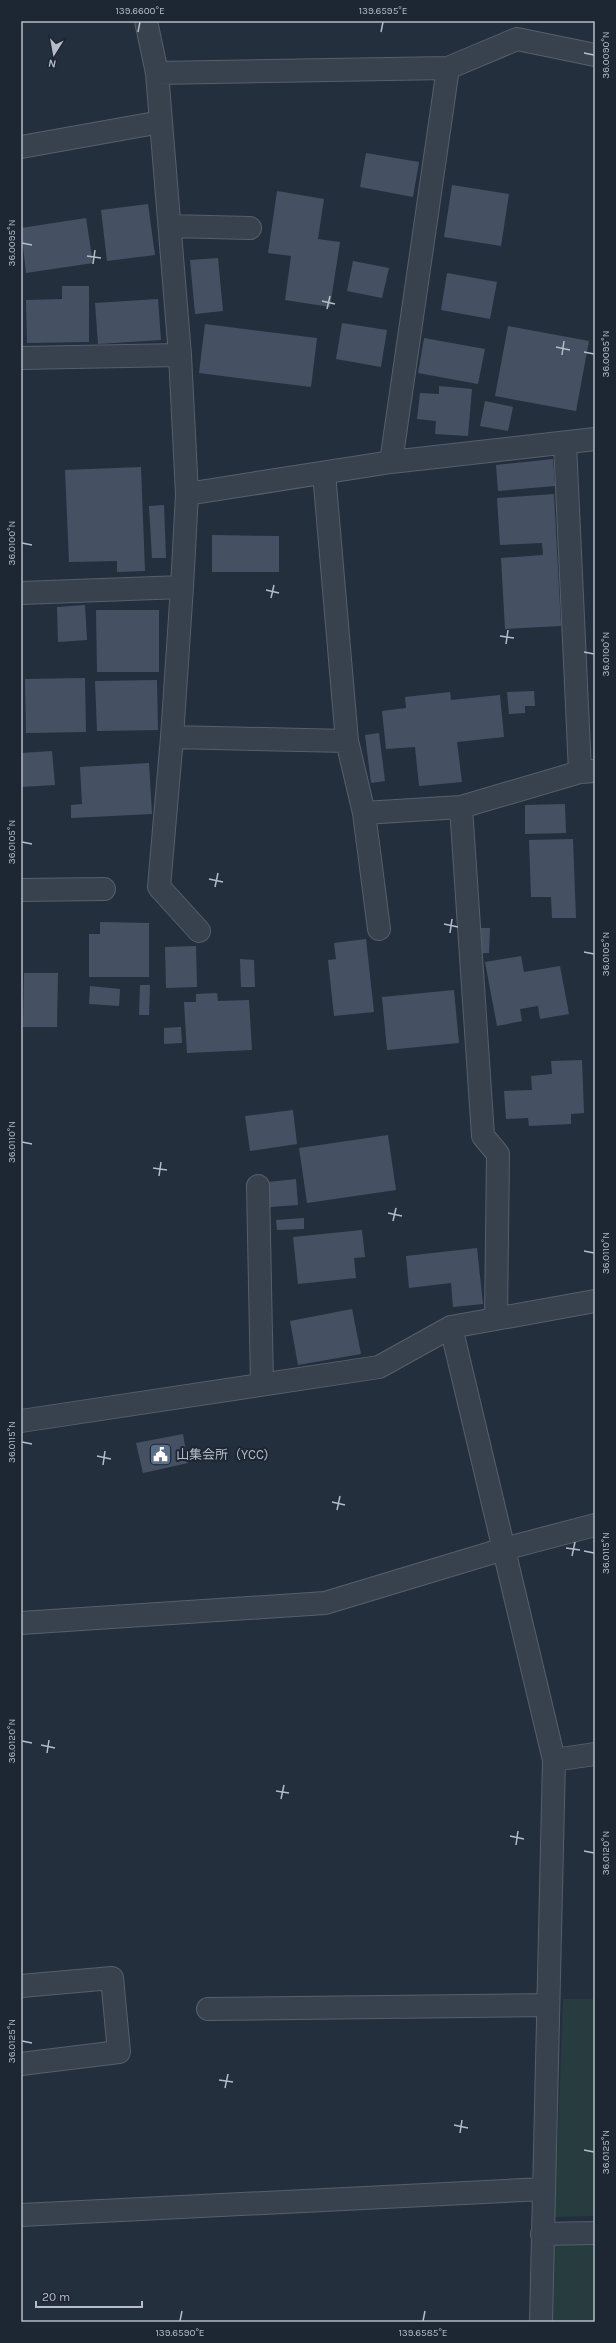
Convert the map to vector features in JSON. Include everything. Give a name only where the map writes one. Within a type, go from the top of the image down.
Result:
[{"type":"street","points":[[146,21],[157,73],[180,355],[187,494],[172,737],[159,887],[199,931]]},
{"type":"street","points":[[157,73],[448,68],[517,39],[595,55]]},
{"type":"street","points":[[390,462],[448,68]]},
{"type":"street","points":[[21,147],[161,122]]},
{"type":"street","points":[[170,226],[250,228]]},
{"type":"street","points":[[21,358],[180,355]]},
{"type":"street","points":[[187,494],[390,462],[595,439]]},
{"type":"street","points":[[364,813],[461,807],[587,771],[565,443]]},
{"type":"street","points":[[324,473],[347,741],[364,813],[379,928]]},
{"type":"street","points":[[21,593],[182,587]]},
{"type":"street","points":[[172,737],[347,741]]},
{"type":"street","points":[[461,807],[483,1136],[498,1154],[496,1319]]},
{"type":"street","points":[[21,890],[104,890]]},
{"type":"street","points":[[258,1186],[262,1384]]},
{"type":"street","points":[[21,1421],[379,1367],[451,1327],[595,1301]]},
{"type":"street","points":[[451,1327],[554,1760],[547,2005],[541,2322]]},
{"type":"street","points":[[21,1623],[325,1603],[504,1549],[595,1525]]},
{"type":"street","points":[[554,1760],[595,1754]]},
{"type":"street","points":[[21,1986],[112,1978],[119,2052],[21,2064]]},
{"type":"street","points":[[208,2009],[547,2005]]},
{"type":"street","points":[[21,2215],[543,2189]]},
{"type":"street","points":[[542,2234],[595,2233]]},
{"type":"green space","points":[[563,1999],[595,1999],[595,2216],[555,2217]]},
{"type":"green space","points":[[554,2242],[595,2243],[595,2322],[552,2322]]},
{"type":"building","points":[[366,153],[419,162],[413,197],[360,187]]},
{"type":"building","points":[[452,185],[509,194],[501,246],[444,237]]},
{"type":"building","points":[[277,191],[324,199],[318,239],[340,242],[330,307],[285,300],[291,256],[268,253]]},
{"type":"building","points":[[148,204],[155,255],[107,261],[101,210]]},
{"type":"building","points":[[86,218],[93,263],[26,273],[21,228]]},
{"type":"building","points":[[218,258],[223,311],[195,314],[190,260]]},
{"type":"building","points":[[353,261],[389,268],[382,298],[347,291]]},
{"type":"building","points":[[447,273],[497,282],[490,319],[441,310]]},
{"type":"building","points":[[62,286],[89,286],[89,342],[27,343],[26,300],[62,299]]},
{"type":"building","points":[[158,299],[161,340],[98,344],[95,303]]},
{"type":"building","points":[[342,323],[387,330],[381,367],[336,359]]},
{"type":"building","points":[[205,324],[317,338],[311,387],[199,373]]},
{"type":"building","points":[[508,326],[589,341],[576,411],[495,396]]},
{"type":"building","points":[[424,338],[485,349],[478,384],[418,373]]},
{"type":"building","points":[[439,386],[472,389],[468,436],[435,434],[436,421],[417,419],[420,393],[439,394]]},
{"type":"building","points":[[485,401],[513,407],[508,431],[480,426]]},
{"type":"building","points":[[553,459],[555,486],[498,491],[496,465]]},
{"type":"building","points":[[141,467],[145,571],[117,572],[117,561],[69,562],[65,470]]},
{"type":"building","points":[[554,494],[561,626],[505,629],[501,558],[543,555],[542,543],[500,545],[497,498]]},
{"type":"building","points":[[164,505],[166,558],[152,558],[149,506]]},
{"type":"building","points":[[212,535],[279,536],[279,572],[212,572]]},
{"type":"building","points":[[85,605],[87,640],[58,642],[57,607]]},
{"type":"building","points":[[96,610],[159,610],[159,672],[97,672]]},
{"type":"building","points":[[85,678],[86,732],[26,733],[25,679]]},
{"type":"building","points":[[157,680],[158,730],[97,731],[95,681]]},
{"type":"building","points":[[534,691],[535,706],[525,706],[525,713],[509,714],[507,692]]},
{"type":"building","points":[[450,692],[451,700],[500,695],[504,737],[457,742],[462,782],[419,786],[415,747],[386,749],[382,711],[406,708],[405,697]]},
{"type":"building","points":[[379,733],[385,781],[371,783],[365,735]]},
{"type":"building","points":[[52,751],[55,785],[21,787],[21,753]]},
{"type":"building","points":[[149,763],[152,814],[71,818],[71,805],[82,804],[80,767]]},
{"type":"building","points":[[565,804],[566,833],[525,834],[525,805]]},
{"type":"building","points":[[573,839],[576,918],[552,918],[551,897],[531,897],[529,840]]},
{"type":"building","points":[[100,922],[149,923],[149,977],[89,977],[89,934],[100,934]]},
{"type":"building","points":[[480,928],[490,928],[489,953],[479,953]]},
{"type":"building","points":[[366,939],[374,1012],[334,1016],[328,960],[336,959],[334,943]]},
{"type":"building","points":[[196,946],[197,987],[166,988],[165,947]]},
{"type":"building","points":[[521,956],[524,972],[560,966],[569,1014],[540,1019],[538,1006],[520,1009],[522,1021],[497,1026],[485,962]]},
{"type":"building","points":[[240,959],[254,960],[255,987],[241,987]]},
{"type":"building","points":[[24,973],[58,973],[57,1027],[23,1027]]},
{"type":"building","points":[[140,985],[150,985],[149,1015],[139,1015]]},
{"type":"building","points":[[90,986],[120,989],[119,1006],[89,1004]]},
{"type":"building","points":[[454,990],[459,1043],[387,1050],[382,997]]},
{"type":"building","points":[[217,993],[218,1001],[249,1000],[252,1050],[187,1053],[184,1002],[196,1002],[196,994]]},
{"type":"building","points":[[181,1027],[182,1043],[164,1044],[164,1028]]},
{"type":"building","points":[[582,1060],[584,1113],[571,1114],[571,1124],[529,1126],[528,1118],[506,1119],[504,1091],[532,1090],[531,1076],[552,1074],[551,1061]]},
{"type":"building","points":[[293,1110],[297,1144],[250,1151],[245,1116]]},
{"type":"building","points":[[388,1135],[396,1190],[307,1203],[299,1148]]},
{"type":"building","points":[[296,1179],[298,1205],[270,1207],[268,1182]]},
{"type":"building","points":[[304,1218],[304,1229],[277,1230],[276,1220]]},
{"type":"building","points":[[362,1230],[365,1257],[354,1258],[356,1278],[298,1284],[293,1237]]},
{"type":"building","points":[[477,1248],[483,1304],[453,1307],[451,1283],[409,1288],[406,1256]]},
{"type":"building","points":[[352,1309],[361,1354],[298,1365],[290,1321]]},
{"type":"building","points":[[183,1434],[188,1463],[143,1473],[136,1443]]},
{"type":"place","name":"山集会所（YCC)","points":[[160,1454]]}]
